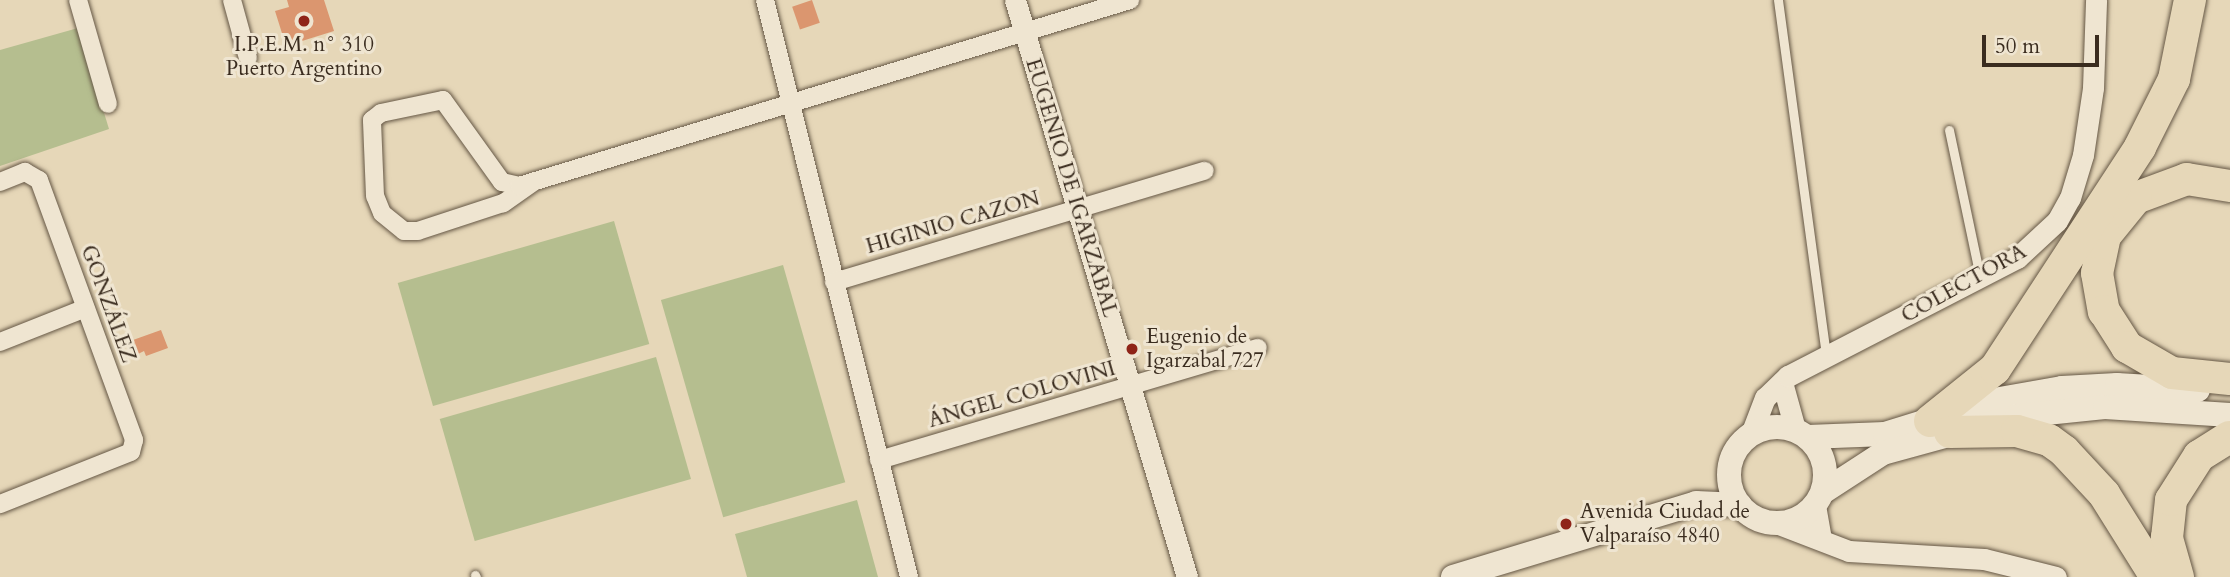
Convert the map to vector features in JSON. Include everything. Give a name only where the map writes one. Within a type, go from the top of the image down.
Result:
[{"type":"highway","points":[[1940,426],[2002,361],[2140,147],[2174,79],[2190,0]]},
{"type":"highway","points":[[2230,186],[2187,179],[2136,198],[2105,236],[2097,273],[2104,311],[2135,353],[2172,373],[2230,379]]},
{"type":"highway","points":[[1940,426],[2017,431],[2049,440],[2064,451],[2098,486],[2156,577]]},
{"type":"highway","points":[[2178,577],[2168,538],[2171,500],[2199,456],[2230,437]]},
{"type":"main road","points":[[2230,392],[2117,385],[2062,388],[1994,401],[1940,426],[1883,453],[1819,499],[1797,519],[1776,523],[1761,521],[1740,505],[1729,473],[1732,458],[1751,434],[1772,427],[1801,433],[1870,436],[1940,426],[2017,415],[2078,408],[2230,415]]},
{"type":"main road","points":[[1801,433],[1824,463],[1819,499]]},
{"type":"main road","points":[[1696,503],[1729,473]]},
{"type":"main road","points":[[1453,577],[1696,503],[1740,505]]},
{"type":"street","points":[[78,0],[108,104]]},
{"type":"street","points":[[232,0],[248,58]]},
{"type":"street","points":[[765,0],[909,577]]},
{"type":"street","name":"EUGENIO DE IGARZABAL","points":[[1015,0],[1187,577]]},
{"type":"street","points":[[535,181],[503,203],[418,231],[404,231],[382,213],[375,196],[372,120],[382,113],[443,100],[502,182],[509,187],[1130,0]]},
{"type":"street","name":"COLECTORA","points":[[1782,382],[1826,356],[1981,279],[2037,242],[2070,198],[2083,155],[2093,88],[2096,0]]},
{"type":"street","name":"HIGINIO CAZON","points":[[834,282],[1205,171]]},
{"type":"street","name":"GONZÁLEZ","points":[[0,182],[32,173],[39,180],[134,440],[131,452],[0,504]]},
{"type":"street","points":[[0,342],[86,308]]},
{"type":"street","name":"ÁNGEL COLOVINI","points":[[879,460],[1258,348]]},
{"type":"street","points":[[1751,434],[1765,398],[1782,382],[1801,433]]},
{"type":"street","points":[[1819,499],[1821,539]]},
{"type":"street","points":[[1776,523],[1849,551],[1984,559],[2056,577]]},
{"type":"lane","points":[[1778,0],[1826,356]]},
{"type":"lane","points":[[1949,130],[1973,258],[1981,279]]},
{"type":"green space","points":[[78,28],[109,129],[0,166],[0,50]]},
{"type":"green space","points":[[614,221],[649,344],[433,406],[398,283]]},
{"type":"green space","points":[[783,265],[845,482],[723,517],[661,300]]},
{"type":"green space","points":[[656,357],[691,479],[475,541],[440,419]]},
{"type":"green space","points":[[857,500],[878,577],[747,577],[735,534]]},
{"type":"building","name":"I.P.E.M. n° 310 Puerto Argentino","points":[[287,0],[324,0],[334,31],[286,46],[275,11],[289,7]]},
{"type":"building","points":[[812,0],[820,23],[800,30],[792,7]]},
{"type":"building","points":[[161,330],[168,348],[146,356],[144,351],[138,354],[133,340]]},
{"type":"place","name":"I.P.E.M. n° 310 Puerto Argentino","points":[[304,21]]},
{"type":"place","name":"Eugenio de Igarzabal 727","points":[[1132,349]]},
{"type":"place","name":"Avenida Ciudad de Valparaíso 4840","points":[[1566,524]]}]
